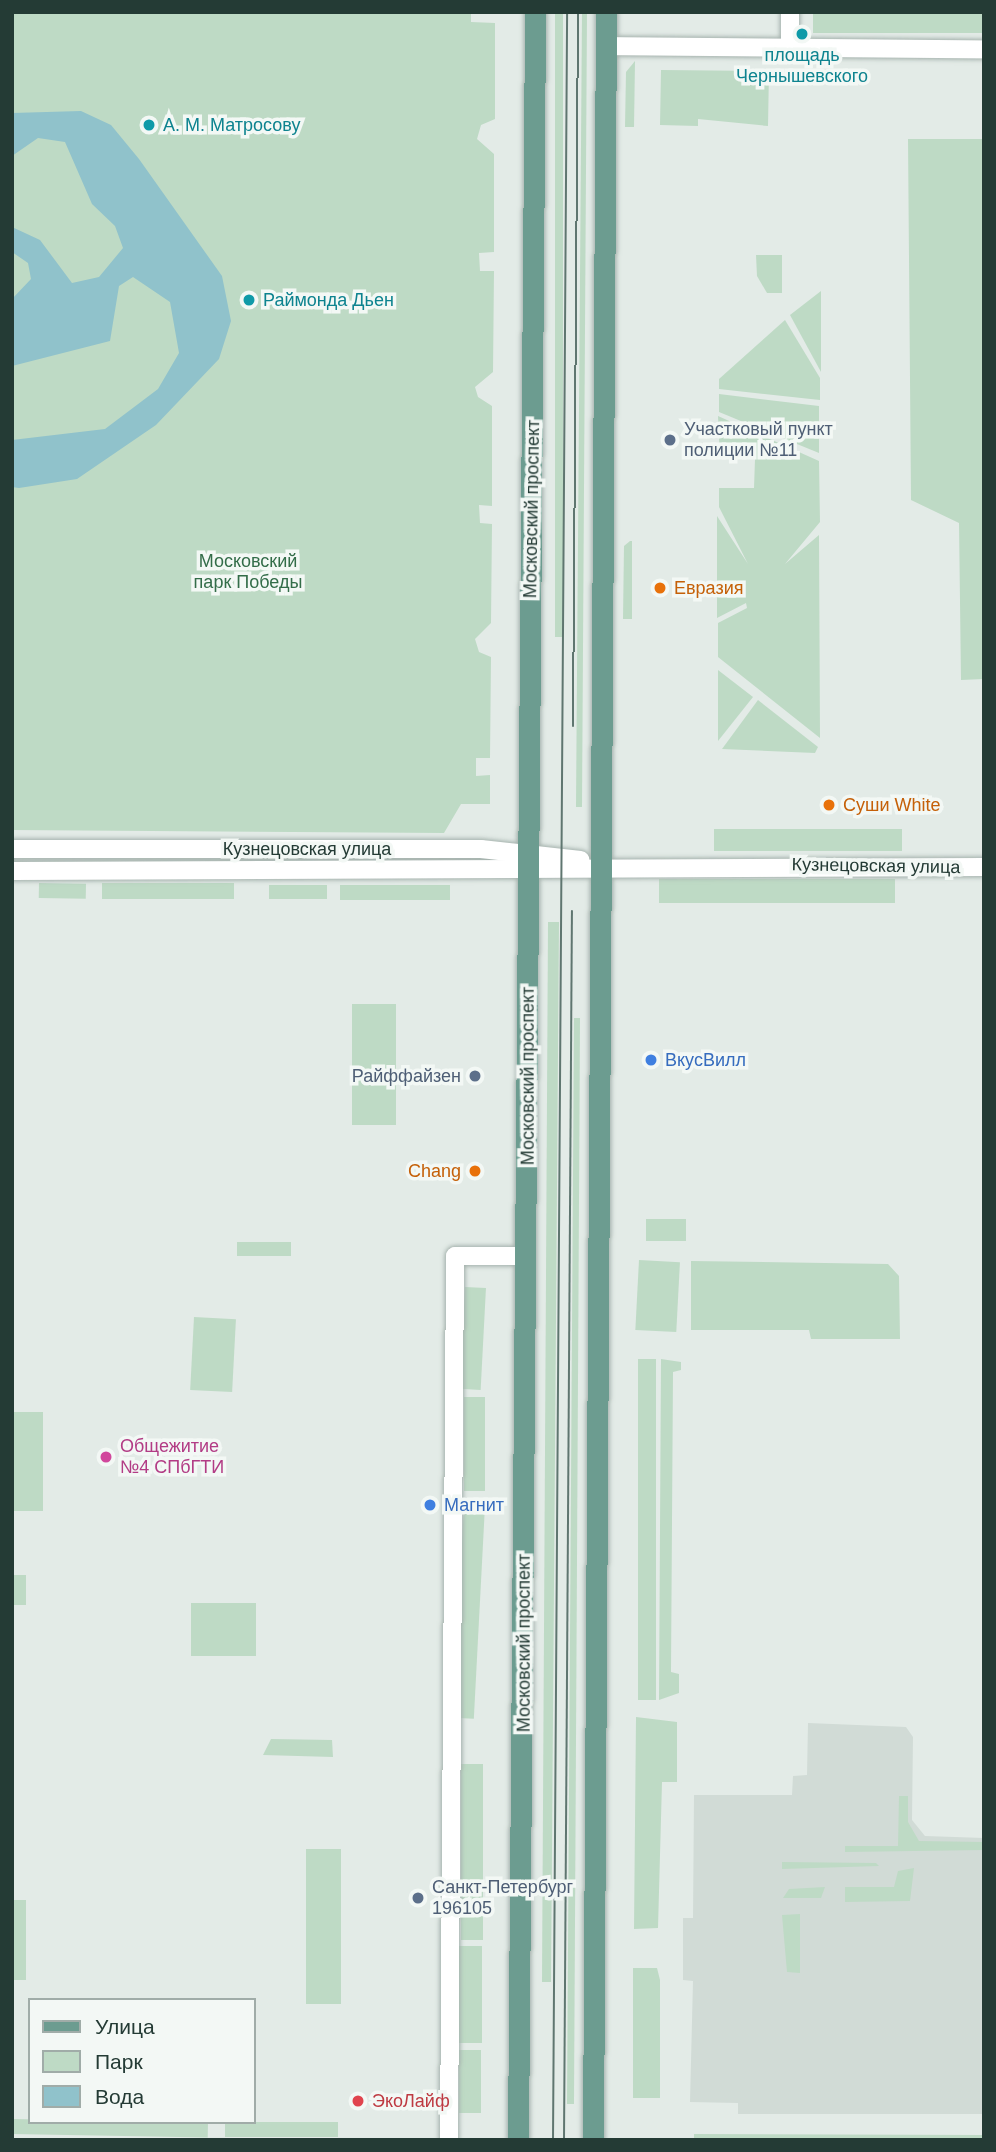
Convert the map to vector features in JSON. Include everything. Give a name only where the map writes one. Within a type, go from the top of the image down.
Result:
[{"type":"main road","name":"Московский проспект","points":[[518,2140],[535,12]]},
{"type":"main road","points":[[593,2140],[606,12]]},
{"type":"street","points":[[790,12],[790,48]]},
{"type":"street","points":[[605,46],[984,49]]},
{"type":"street","name":"Кузнецовская улица","points":[[12,849],[601,863],[984,867]]},
{"type":"street","name":"Кузнецовская улица","points":[[12,871],[528,861]]},
{"type":"street","points":[[449,2140],[456,1256],[527,1256]]},
{"type":"shaded area","points":[[808,1723],[906,1727],[913,1737],[912,1820],[925,1836],[984,1838],[984,2114],[738,2114],[738,2103],[690,2102],[693,1981],[683,1980],[683,1918],[693,1918],[694,1795],[792,1795],[793,1776],[807,1775]]},
{"type":"green space","name":"Московский парк Победы","points":[[12,12],[471,12],[471,22],[495,23],[495,119],[481,125],[477,139],[494,154],[494,252],[479,253],[480,271],[494,271],[493,372],[475,387],[478,397],[492,406],[492,506],[479,505],[480,523],[492,524],[491,623],[475,639],[479,652],[491,657],[490,758],[476,758],[476,776],[490,775],[490,804],[461,804],[444,833],[12,830]]},
{"type":"green space","points":[[555,12],[563,12],[563,637],[555,637]]},
{"type":"green space","points":[[582,12],[587,12],[582,807],[576,807]]},
{"type":"green space","points":[[813,12],[984,12],[984,33],[813,33]]},
{"type":"green space","points":[[635,61],[634,127],[625,127],[626,72]]},
{"type":"green space","points":[[661,70],[769,71],[768,126],[698,119],[698,126],[660,125]]},
{"type":"green space","points":[[908,139],[984,139],[984,679],[961,680],[959,523],[911,500]]},
{"type":"green space","points":[[756,255],[782,255],[782,293],[767,293],[757,276]]},
{"type":"green space","points":[[821,291],[821,372],[790,315]]},
{"type":"green space","points":[[785,320],[820,378],[820,400],[719,389],[719,379]]},
{"type":"green space","points":[[719,394],[819,406],[819,453],[719,412]]},
{"type":"green space","points":[[718,416],[819,461],[820,522],[785,564],[819,535],[820,738],[718,657],[718,623],[747,608],[746,603],[717,618],[717,516],[748,564],[719,507],[719,488],[754,488],[755,459],[720,459]]},
{"type":"green space","points":[[630,541],[632,619],[623,619],[624,546]]},
{"type":"green space","points":[[718,670],[753,697],[718,741]]},
{"type":"green space","points":[[758,700],[818,747],[815,753],[722,749]]},
{"type":"green space","points":[[714,829],[902,829],[902,851],[714,851]]},
{"type":"green space","points":[[659,879],[895,879],[895,903],[659,903]]},
{"type":"green space","points":[[39,883],[86,884],[86,899],[39,898]]},
{"type":"green space","points":[[102,883],[234,883],[234,899],[102,899]]},
{"type":"green space","points":[[269,885],[327,885],[327,899],[269,899]]},
{"type":"green space","points":[[340,885],[450,885],[450,900],[340,900]]},
{"type":"green space","points":[[548,922],[559,922],[551,1982],[542,1982]]},
{"type":"green space","points":[[352,1004],[396,1004],[396,1125],[352,1125]]},
{"type":"green space","points":[[574,1018],[580,1018],[574,2104],[567,2104]]},
{"type":"green space","points":[[646,1219],[686,1219],[686,1241],[646,1241]]},
{"type":"green space","points":[[237,1242],[291,1242],[291,1256],[237,1256]]},
{"type":"green space","points":[[639,1260],[680,1262],[676,1332],[635,1330]]},
{"type":"green space","points":[[691,1261],[888,1264],[899,1276],[900,1339],[811,1339],[809,1330],[691,1330]]},
{"type":"green space","points":[[465,1287],[486,1288],[481,1390],[460,1389]]},
{"type":"green space","points":[[194,1317],[236,1319],[232,1392],[190,1390]]},
{"type":"green space","points":[[638,1359],[656,1359],[656,1700],[638,1700]]},
{"type":"green space","points":[[661,1359],[681,1362],[681,1370],[673,1372],[671,1672],[679,1674],[679,1693],[659,1700]]},
{"type":"green space","points":[[464,1397],[485,1397],[485,1491],[464,1491]]},
{"type":"green space","points":[[12,1412],[43,1412],[43,1511],[12,1511]]},
{"type":"green space","points":[[464,1505],[485,1506],[474,1719],[453,1718]]},
{"type":"green space","points":[[12,1575],[26,1575],[26,1605],[12,1605]]},
{"type":"green space","points":[[191,1603],[256,1603],[256,1656],[191,1656]]},
{"type":"green space","points":[[636,1717],[677,1722],[677,1782],[662,1782],[658,1928],[634,1929]]},
{"type":"green space","points":[[271,1739],[332,1740],[333,1757],[263,1755]]},
{"type":"green space","points":[[461,1764],[483,1764],[483,1940],[461,1940]]},
{"type":"green space","points":[[899,1796],[908,1796],[908,1822],[919,1841],[984,1842],[984,1850],[845,1852],[845,1846],[898,1846]]},
{"type":"green space","points":[[306,1849],[341,1849],[341,2004],[306,2004]]},
{"type":"green space","points":[[782,1862],[876,1863],[879,1866],[782,1869]]},
{"type":"green space","points":[[914,1868],[910,1901],[845,1902],[845,1887],[894,1887],[898,1871]]},
{"type":"green space","points":[[825,1887],[821,1898],[783,1898],[789,1889]]},
{"type":"green space","points":[[12,1900],[26,1900],[26,1980],[12,1980]]},
{"type":"green space","points":[[800,1914],[800,1973],[787,1972],[782,1915]]},
{"type":"green space","points":[[459,1946],[482,1946],[482,2043],[459,2043]]},
{"type":"green space","points":[[633,1968],[657,1968],[660,1980],[660,2098],[633,2098]]},
{"type":"green space","points":[[459,2050],[481,2050],[481,2113],[459,2113]]},
{"type":"green space","points":[[12,2119],[28,2119],[28,2124],[208,2124],[208,2137],[12,2134]]},
{"type":"green space","points":[[338,2122],[338,2137],[225,2137],[225,2124]]},
{"type":"green space","points":[[694,2134],[984,2135],[984,2140],[694,2140]]},
{"type":"water","points":[[81,111],[111,125],[139,159],[222,276],[231,321],[219,359],[156,425],[77,479],[12,487],[12,440],[105,429],[158,389],[179,353],[170,302],[133,277],[119,286],[110,341],[12,366],[12,299],[31,279],[28,263],[12,252],[12,227],[40,240],[72,283],[99,277],[123,248],[115,226],[92,204],[65,142],[38,138],[12,156],[12,113]]},
{"type":"tram line","points":[[553,2140],[567,12]]},
{"type":"tram line","points":[[573,726],[578,12]]},
{"type":"tram line","points":[[564,2140],[572,911]]},
{"type":"place","name":"площадь Чернышевского","points":[[802,34]]},
{"type":"place","name":"А. М. Матросову","points":[[149,125]]},
{"type":"place","name":"Раймонда Дьен","points":[[249,300]]},
{"type":"place","name":"Участковый пункт полиции №11","points":[[670,440]]},
{"type":"place","name":"Евразия","points":[[660,588]]},
{"type":"place","name":"Суши White","points":[[829,805]]},
{"type":"place","name":"ВкусВилл","points":[[651,1060]]},
{"type":"place","name":"Райффайзен","points":[[475,1076]]},
{"type":"place","name":"Chang","points":[[475,1171]]},
{"type":"place","name":"Общежитие №4 СПбГТИ","points":[[106,1457]]},
{"type":"place","name":"Магнит","points":[[430,1505]]},
{"type":"place","name":"Санкт-Петербург 196105","points":[[418,1898]]},
{"type":"place","name":"ЭкоЛайф","points":[[358,2101]]}]
